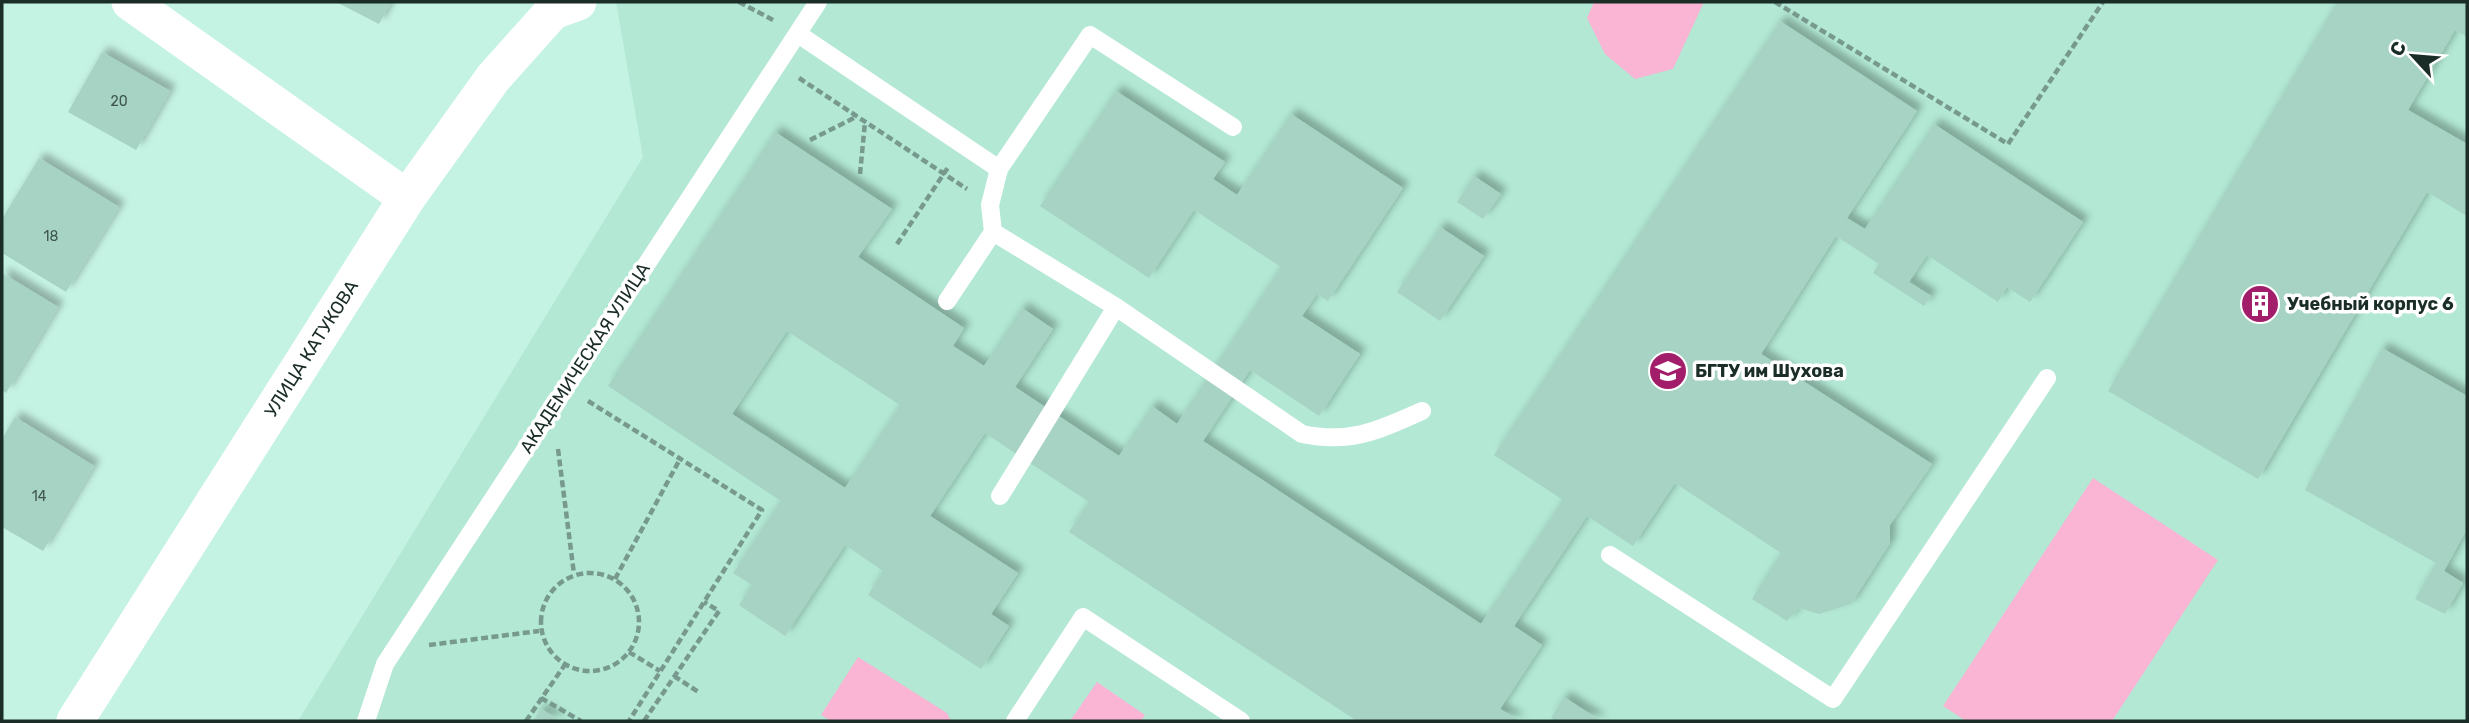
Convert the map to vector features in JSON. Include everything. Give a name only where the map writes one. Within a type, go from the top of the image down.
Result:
[{"type":"street","points":[[130,2],[407,198]]},
{"type":"street","name":"УЛИЦА КАТУКОВА","points":[[75,721],[407,198],[493,78],[553,11],[578,2]]},
{"type":"lane","name":"АКАДЕМИЧЕСКАЯ УЛИЦА","points":[[366,721],[386,664],[818,2]]},
{"type":"lane","points":[[798,34],[999,169]]},
{"type":"lane","points":[[947,301],[993,232],[990,205],[999,169],[1090,34],[1233,127]]},
{"type":"lane","points":[[993,232],[1116,307],[1301,434],[1330,440],[1368,435],[1422,411]]},
{"type":"lane","points":[[1000,496],[1116,307]]},
{"type":"lane","points":[[1610,555],[1833,699],[2047,379]]},
{"type":"lane","points":[[1015,721],[1083,617],[1241,721]]},
{"type":"path","points":[[739,2],[798,34]]},
{"type":"path","points":[[1775,2],[2008,144],[2103,2]]},
{"type":"path","points":[[810,140],[857,116]]},
{"type":"path","points":[[860,174],[865,122]]},
{"type":"path","points":[[897,244],[963,145]]},
{"type":"path","points":[[581,396],[762,510],[629,721]]},
{"type":"path","points":[[557,447],[574,574]]},
{"type":"path","points":[[615,579],[680,459]]},
{"type":"path","points":[[595,572],[615,579],[630,594],[639,613],[638,633],[629,652],[616,665],[599,671],[581,672],[564,666],[548,651],[540,631],[546,596],[574,574],[595,572]]},
{"type":"path","points":[[644,721],[719,611],[704,602]]},
{"type":"path","points":[[427,645],[540,631]]},
{"type":"path","points":[[629,652],[660,671]]},
{"type":"path","points":[[526,721],[564,666]]},
{"type":"path","points":[[674,676],[700,693]]},
{"type":"path","points":[[541,698],[581,721]]},
{"type":"shaded area","points":[[616,2],[2467,2],[2467,721],[298,721],[643,157]]},
{"type":"shaded area","points":[[1594,2],[1704,2],[1673,69],[1635,79],[1605,54],[1587,18]]},
{"type":"shaded area","points":[[2093,478],[2218,560],[2112,721],[1966,721],[1943,706]]},
{"type":"shaded area","points":[[858,657],[947,713],[951,721],[831,721],[821,715]]},
{"type":"shaded area","points":[[1097,682],[1145,715],[1141,721],[1070,721]]},
{"type":"building","points":[[336,2],[391,2],[379,24]]},
{"type":"building","name":"Учебный корпус 6","points":[[2337,2],[2467,2],[2467,37],[2455,30],[2408,110],[2467,144],[2467,216],[2427,192],[2258,479],[2108,391]]},
{"type":"building","name":"БГТУ им Шухова","points":[[1780,21],[1917,111],[1847,218],[1865,229],[1934,124],[2083,222],[2030,302],[2007,287],[1998,302],[1927,255],[1909,282],[1931,296],[1924,306],[1873,273],[1879,264],[1836,236],[1761,354],[1932,464],[1890,525],[1890,543],[1851,604],[1819,614],[1799,608],[1787,621],[1752,599],[1781,553],[1675,483],[1633,546],[1587,516],[1514,626],[1542,645],[1500,709],[1520,721],[1357,721],[1069,532],[1089,502],[985,433],[930,516],[1018,573],[991,614],[1009,626],[981,669],[868,595],[883,571],[845,545],[785,636],[739,605],[752,585],[733,573],[781,501],[608,386],[775,132],[892,209],[858,257],[964,328],[953,346],[984,366],[1022,308],[1053,329],[1015,387],[1119,456],[1152,406],[1177,424],[1281,267],[1194,210],[1149,278],[1040,206],[1116,91],[1225,162],[1213,179],[1237,195],[1291,114],[1403,188],[1328,301],[1317,294],[1302,316],[1360,354],[1319,416],[1250,370],[1203,441],[1481,624],[1563,500],[1494,455]],"holes":[[[787,331],[900,405],[845,488],[732,414]]]},
{"type":"building","points":[[102,52],[170,91],[136,150],[68,112]]},
{"type":"building","points":[[39,158],[119,207],[66,292],[2,253],[2,219]]},
{"type":"building","points":[[1474,176],[1501,194],[1483,219],[1457,202]]},
{"type":"building","points":[[1440,227],[1484,256],[1440,321],[1397,292]]},
{"type":"building","points":[[2,273],[58,307],[6,393],[2,390]]},
{"type":"building","points":[[2382,348],[2467,396],[2467,529],[2444,571],[2463,583],[2445,614],[2415,599],[2436,563],[2305,490]]},
{"type":"building","points":[[15,417],[94,466],[43,551],[2,527],[2,439]]},
{"type":"building","points":[[1564,697],[1601,721],[1556,721],[1551,718]]},
{"type":"building","points":[[541,709],[560,721],[533,721]]},
{"type":"place","name":"Учебный корпус 6","points":[[2260,304]]},
{"type":"place","name":"БГТУ им Шухова","points":[[1668,371]]}]
